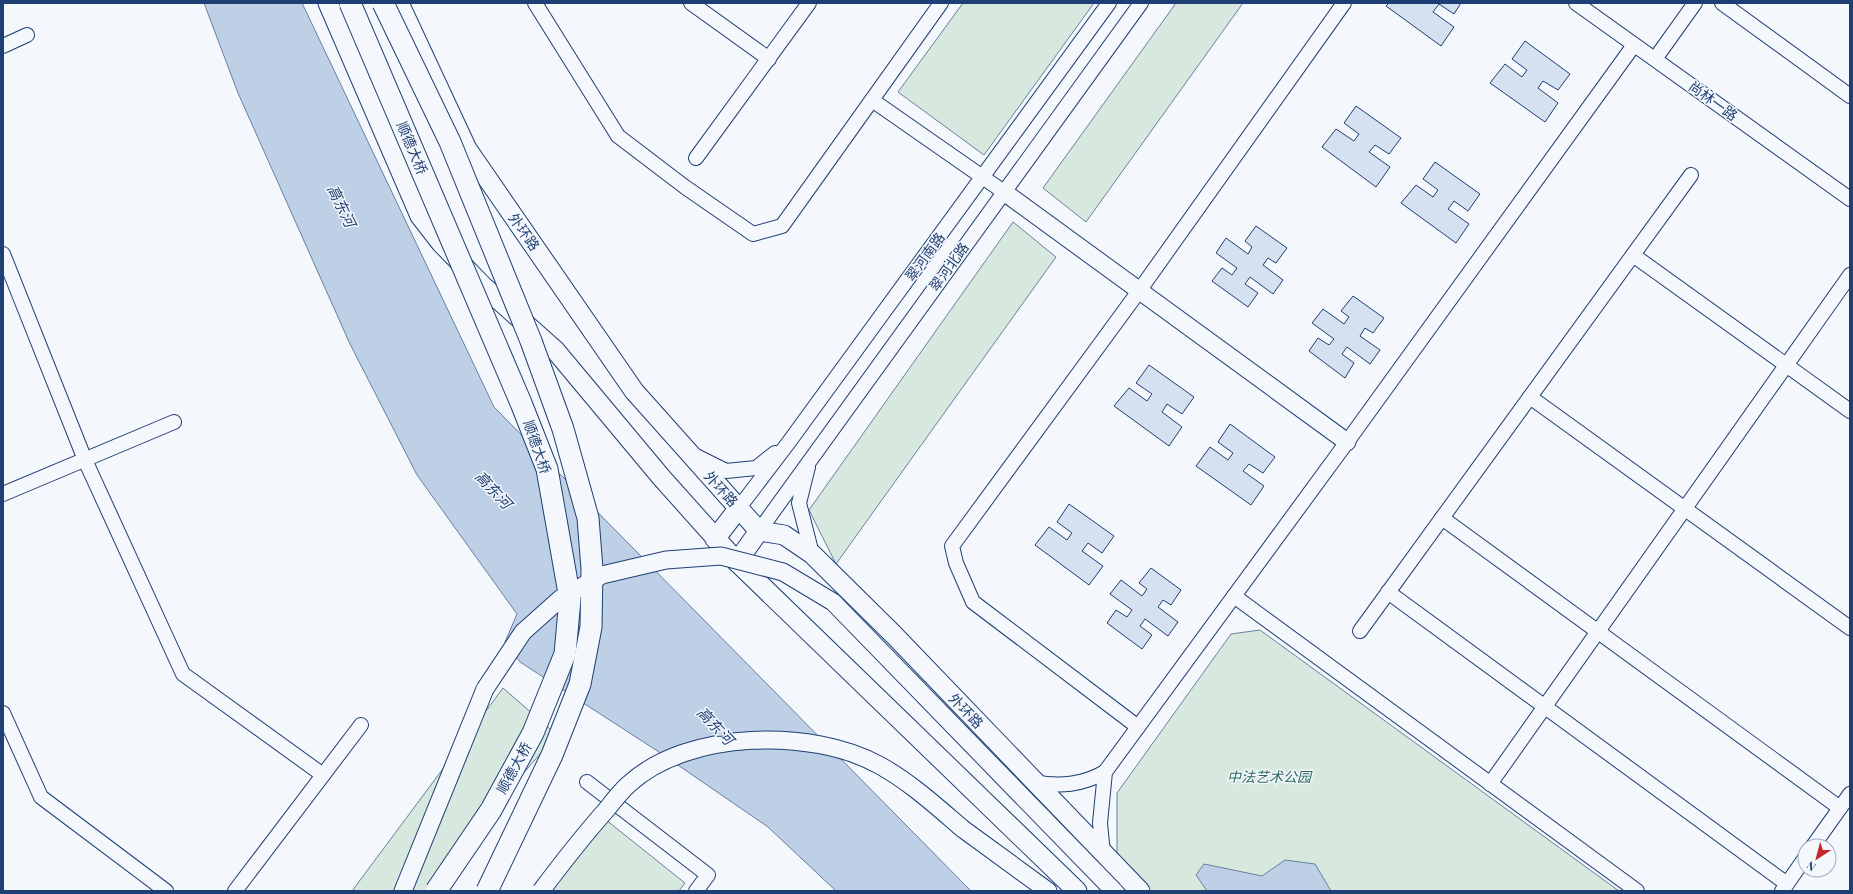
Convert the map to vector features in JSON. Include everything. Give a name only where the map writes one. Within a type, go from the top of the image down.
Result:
[{"type":"main road","points":[[328,3],[420,216],[446,249],[483,286],[555,350],[661,477],[737,562],[1077,891]]},
{"type":"main road","name":"顺德大桥","points":[[350,3],[522,403],[547,469],[570,599],[565,654],[533,733],[491,810],[436,891]]},
{"type":"main road","points":[[383,3],[450,142],[531,341],[563,429],[588,518],[592,569],[591,627],[580,684],[552,756],[487,891]]},
{"type":"main road","name":"外环路","points":[[399,3],[467,149],[634,391],[759,531],[784,535],[812,554],[894,635],[1140,891]]},
{"type":"main road","points":[[715,539],[738,509]]},
{"type":"main road","points":[[737,562],[759,531]]},
{"type":"street","points":[[535,3],[618,136],[686,187],[753,234],[782,226],[940,3]]},
{"type":"street","points":[[691,3],[768,59]]},
{"type":"street","points":[[696,158],[809,3]]},
{"type":"street","name":"翠河南路","points":[[738,509],[790,442],[1109,3]]},
{"type":"street","name":"翠河北路","points":[[759,531],[1141,3]]},
{"type":"street","points":[[1138,727],[973,602],[956,564],[952,546],[1139,291],[1344,3]]},
{"type":"street","name":"尚林一路","points":[[1576,3],[1850,199]]},
{"type":"street","points":[[1655,59],[1695,3]]},
{"type":"street","points":[[1722,3],[1850,96]]},
{"type":"street","points":[[3,46],[27,35]]},
{"type":"street","points":[[1034,782],[1049,785],[1083,782],[1090,781],[1105,772],[1347,442],[1634,45]]},
{"type":"street","points":[[872,100],[1004,192],[1347,442]]},
{"type":"street","points":[[1360,631],[1691,174]]},
{"type":"street","points":[[3,254],[85,460],[183,674],[323,776]]},
{"type":"street","points":[[1633,255],[1850,411]]},
{"type":"street","points":[[1490,784],[1850,275]]},
{"type":"street","points":[[1530,397],[1850,628]]},
{"type":"street","points":[[3,494],[174,422]]},
{"type":"street","points":[[687,451],[726,470],[748,469],[756,468],[790,442]]},
{"type":"street","points":[[810,459],[799,503],[812,554]]},
{"type":"street","points":[[1442,518],[1840,808]]},
{"type":"street","points":[[403,891],[486,689],[523,632],[560,599],[602,575],[666,560],[721,556],[783,572],[833,602],[1114,891]]},
{"type":"street","points":[[1388,592],[1545,707],[1784,887],[1797,869]]},
{"type":"street","points":[[1234,596],[1637,891]]},
{"type":"street","points":[[3,713],[41,797],[166,891]]},
{"type":"street","points":[[235,891],[361,725]]},
{"type":"street","points":[[541,891],[583,835],[630,783],[658,764],[691,751],[736,741],[787,740],[844,750],[878,765],[917,790],[963,828],[1048,891]]},
{"type":"street","points":[[1103,854],[1100,823],[1105,772]]},
{"type":"street","points":[[587,782],[708,875],[696,891]]},
{"type":"street","points":[[1819,838],[1850,794]]},
{"type":"green space","points":[[963,3],[1094,3],[984,155],[898,92]]},
{"type":"green space","points":[[1176,3],[1243,3],[1086,222],[1043,188]]},
{"type":"green space","points":[[1013,222],[1056,257],[836,564],[809,510]]},
{"type":"green space","name":"中法艺术公园","points":[[1260,630],[1619,891],[1151,891],[1117,858],[1117,793],[1231,634]]},
{"type":"green space","points":[[503,688],[557,735],[491,810],[436,891],[352,891]]},
{"type":"green space","points":[[596,812],[685,883],[679,891],[539,891]]},
{"type":"water","name":"高东河","points":[[204,3],[302,3],[494,407],[971,891],[836,891],[768,827],[659,752],[520,662],[505,642],[517,614],[417,475],[350,344],[238,93]]},
{"type":"water","points":[[1285,860],[1315,864],[1331,891],[1207,891],[1196,875],[1204,864],[1262,876]]},
{"type":"building","points":[[1389,3],[1461,3],[1454,14],[1439,4],[1433,12],[1454,27],[1441,46],[1386,6]]},
{"type":"building","points":[[1525,41],[1570,74],[1558,90],[1543,81],[1538,88],[1558,103],[1545,122],[1490,83],[1505,64],[1522,77],[1527,70],[1512,59]]},
{"type":"building","points":[[1356,106],[1401,138],[1389,154],[1375,145],[1369,152],[1390,167],[1376,187],[1322,147],[1336,129],[1354,141],[1359,134],[1344,123]]},
{"type":"building","points":[[1435,162],[1480,194],[1468,211],[1454,201],[1448,209],[1469,224],[1456,243],[1401,203],[1416,185],[1433,197],[1438,190],[1423,179]]},
{"type":"building","points":[[1256,226],[1287,248],[1276,263],[1268,258],[1263,265],[1283,280],[1273,294],[1250,277],[1245,284],[1258,293],[1248,307],[1212,281],[1222,268],[1232,275],[1237,268],[1216,253],[1226,238],[1248,254],[1252,247],[1245,241]]},
{"type":"building","points":[[1353,296],[1384,318],[1373,333],[1365,328],[1360,336],[1380,350],[1370,364],[1347,347],[1342,354],[1354,363],[1345,378],[1309,351],[1318,338],[1329,345],[1334,339],[1312,323],[1323,309],[1344,324],[1349,317],[1341,311]]},
{"type":"building","points":[[1149,365],[1194,397],[1182,414],[1167,404],[1162,412],[1182,427],[1169,446],[1114,406],[1129,388],[1147,401],[1152,394],[1136,383]]},
{"type":"building","points":[[1230,424],[1275,457],[1263,473],[1249,464],[1243,471],[1264,486],[1251,505],[1196,466],[1210,447],[1228,460],[1233,453],[1218,442]]},
{"type":"building","points":[[1069,504],[1114,536],[1102,553],[1088,543],[1082,551],[1103,566],[1089,585],[1035,545],[1049,527],[1067,540],[1072,533],[1057,522]]},
{"type":"building","points":[[1151,568],[1181,590],[1171,605],[1163,600],[1158,607],[1178,622],[1168,636],[1145,619],[1140,626],[1152,635],[1142,649],[1107,623],[1116,610],[1127,617],[1132,610],[1110,594],[1121,580],[1142,596],[1147,589],[1139,583]]}]
